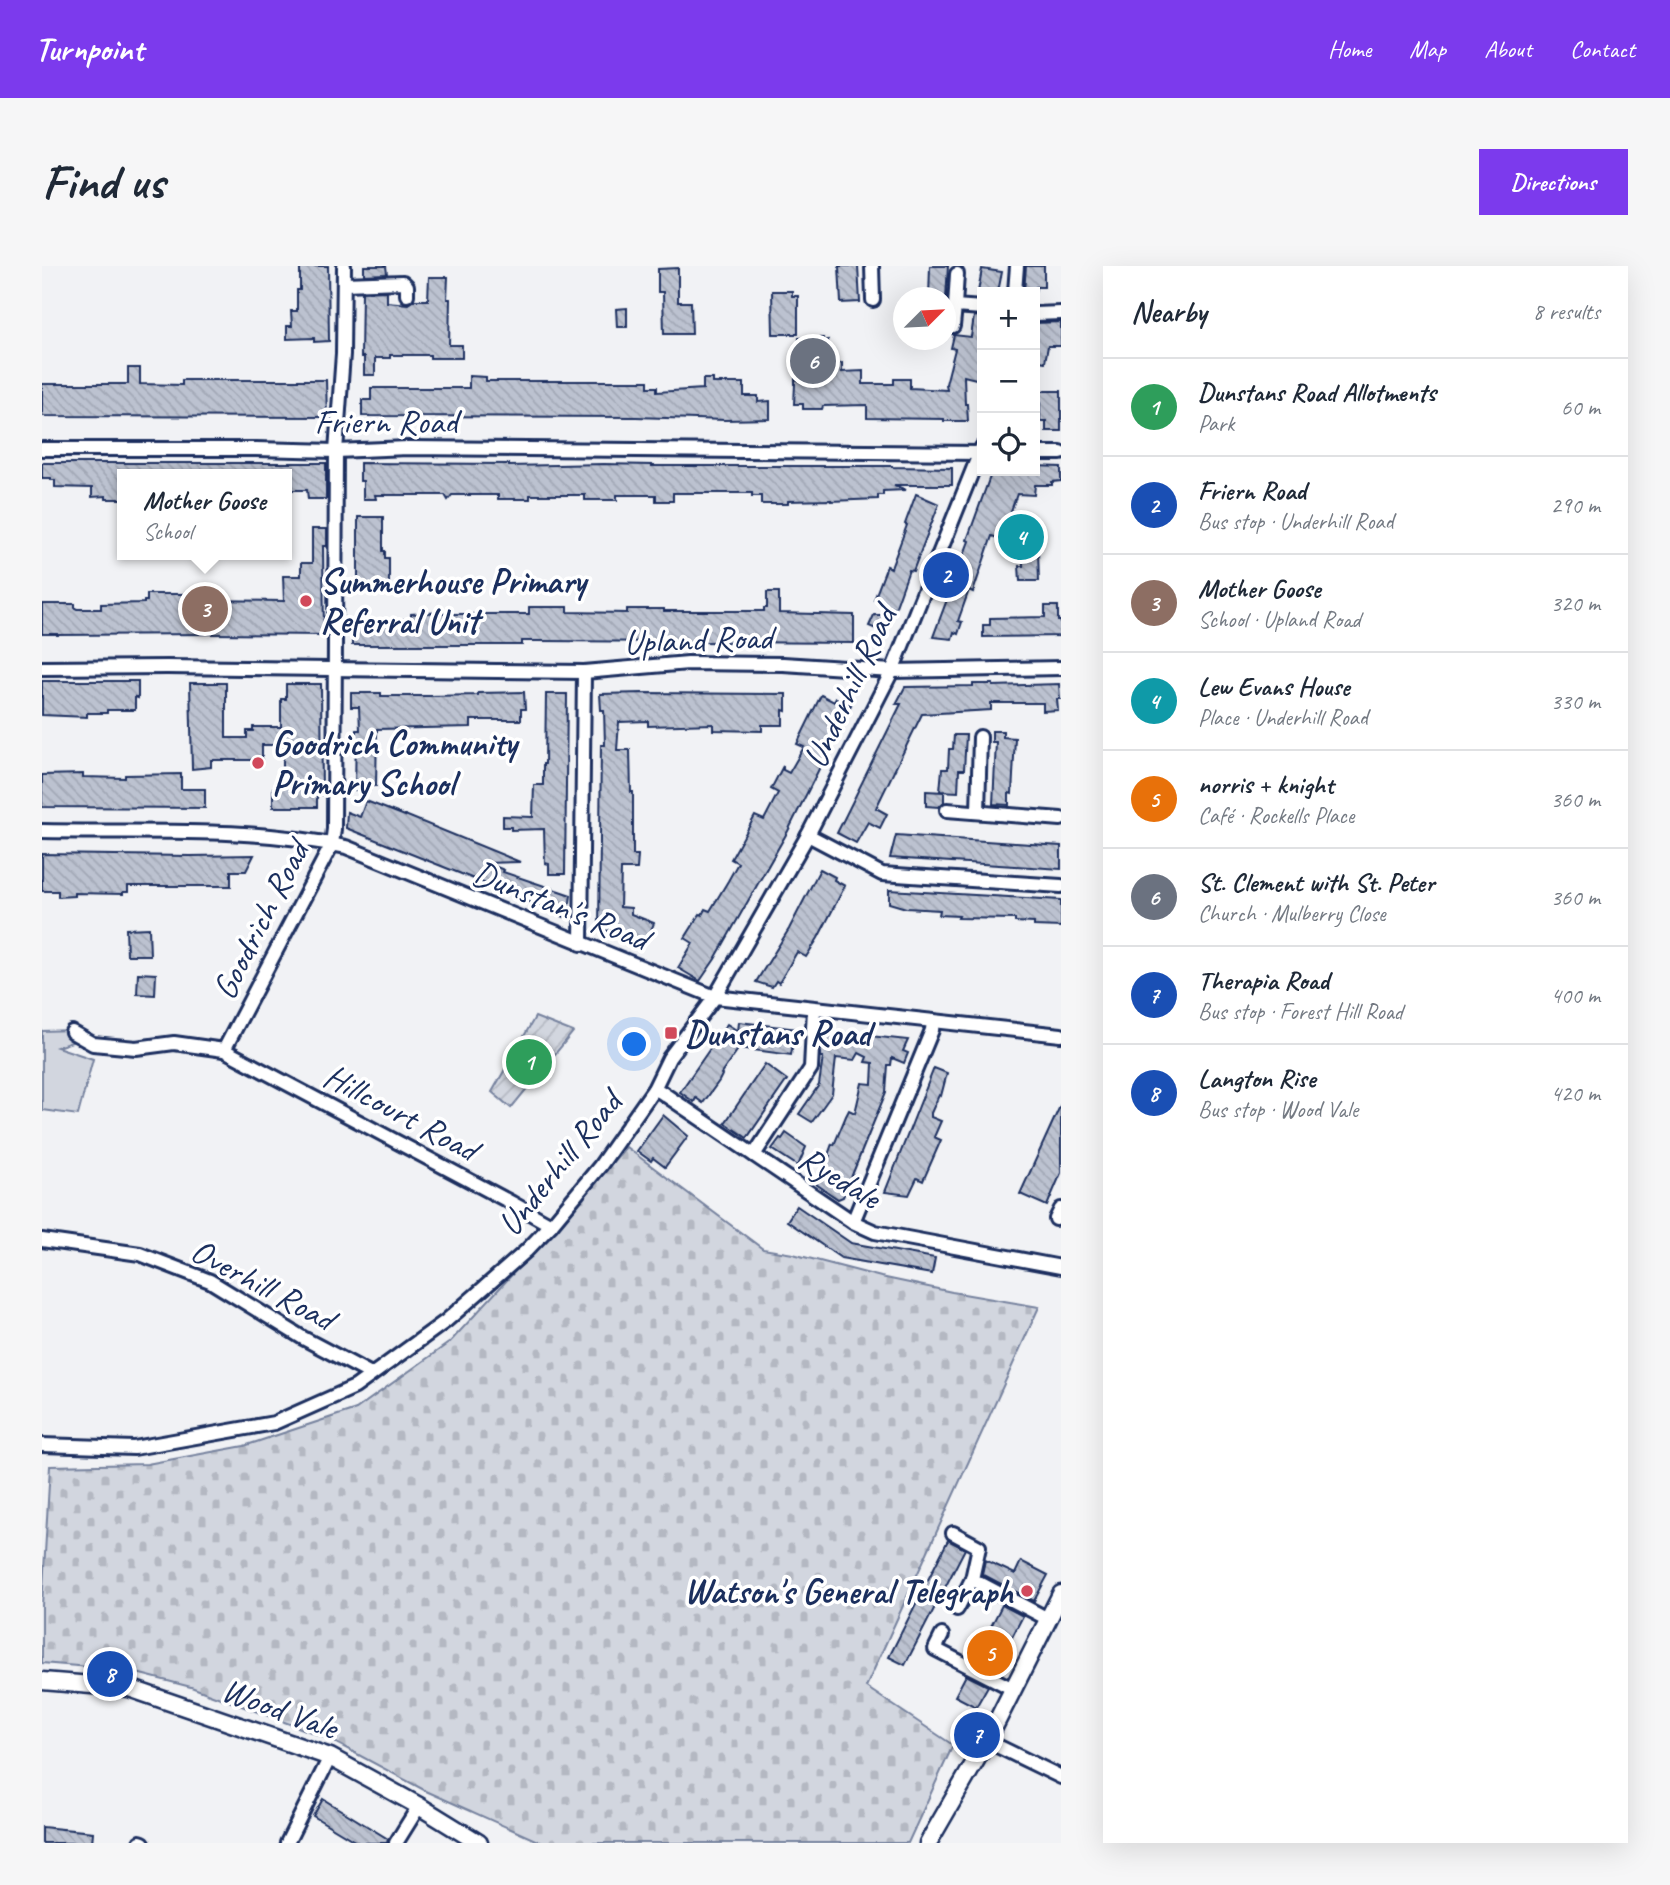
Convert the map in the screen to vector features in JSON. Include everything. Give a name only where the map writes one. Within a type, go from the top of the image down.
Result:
[{"type":"street","name":"Goodrich Road","points":[[224,1050],[332,844],[336,451],[343,354],[344,266]]},
{"type":"street","points":[[872,266],[873,300]]},
{"type":"street","points":[[1015,287],[1017,266]]},
{"type":"street","points":[[957,274],[956,306],[977,308]]},
{"type":"street","points":[[344,284],[403,282],[407,286],[407,295]]},
{"type":"street","points":[[1040,314],[1061,313]]},
{"type":"street","name":"Friern Road","points":[[42,449],[977,451]]},
{"type":"street","points":[[1040,453],[1061,453]]},
{"type":"street","name":"Underhill Road","points":[[42,1445],[134,1448],[274,1423],[355,1387],[446,1321],[526,1251],[551,1225],[600,1167],[654,1089],[669,1058],[715,997],[808,835],[892,671],[977,463]]},
{"type":"street","name":"Upland Road","points":[[42,668],[584,672],[688,663],[783,664],[892,671],[1061,668]]},
{"type":"street","points":[[581,944],[584,672]]},
{"type":"street","points":[[978,812],[979,737]]},
{"type":"street","points":[[947,810],[1061,819]]},
{"type":"street","name":"Dunstan's Road","points":[[42,831],[222,832],[332,844],[346,847],[715,997],[1061,1035]]},
{"type":"street","points":[[808,835],[882,874],[1061,886]]},
{"type":"street","points":[[754,1155],[811,1068],[814,1009]]},
{"type":"street","points":[[853,1222],[927,1042],[933,1021]]},
{"type":"street","name":"Hillcourt Road","points":[[72,1032],[93,1044],[136,1048],[174,1043],[224,1050],[551,1225]]},
{"type":"street","name":"Ryedale","points":[[654,1089],[853,1222],[875,1232],[1061,1266]]},
{"type":"street","name":"Overhill Road","points":[[42,1240],[140,1254],[211,1281],[303,1338],[371,1374]]},
{"type":"street","points":[[954,1533],[979,1547],[972,1579],[957,1609]]},
{"type":"street","points":[[972,1579],[1048,1619]]},
{"type":"street","points":[[928,1843],[987,1741],[1061,1594]]},
{"type":"street","points":[[929,1662],[942,1635]]},
{"type":"street","points":[[935,1649],[1013,1689]]},
{"type":"street","name":"Wood Vale","points":[[42,1681],[129,1688],[330,1757],[479,1843]]},
{"type":"street","points":[[987,1741],[1061,1777]]},
{"type":"street","points":[[287,1843],[330,1757]]},
{"type":"street","points":[[396,1843],[419,1806]]},
{"type":"green space","points":[[535,1017],[573,1032],[511,1108],[492,1092]]},
{"type":"green space","points":[[72,1030],[72,1042],[57,1047],[93,1059],[78,1115],[42,1110],[42,1031]]},
{"type":"green space","points":[[626,1147],[763,1249],[952,1292],[1039,1307],[866,1687],[953,1745],[908,1843],[542,1843],[426,1791],[327,1738],[191,1687],[125,1670],[42,1663],[42,1606],[50,1466],[147,1464],[244,1446],[356,1409],[450,1342]]},
{"type":"building","points":[[300,266],[328,266],[329,341],[314,342],[314,338],[287,339],[287,326],[292,326],[291,311],[297,311]]},
{"type":"building","points":[[364,266],[386,266],[387,274],[364,275]]},
{"type":"building","points":[[839,266],[858,266],[860,302],[841,303]]},
{"type":"building","points":[[930,266],[948,266],[947,287],[929,287]]},
{"type":"building","points":[[1026,266],[1044,266],[1044,287],[1024,287]]},
{"type":"building","points":[[678,268],[678,302],[691,302],[692,334],[664,334],[663,292],[658,292],[658,269]]},
{"type":"building","points":[[982,269],[1002,272],[999,287],[979,287]]},
{"type":"building","points":[[429,277],[448,277],[449,345],[462,345],[462,358],[390,355],[390,358],[375,358],[375,375],[364,375],[364,357],[361,357],[362,292],[387,291],[387,302],[408,304],[414,300],[428,300]]},
{"type":"building","points":[[772,291],[792,291],[792,296],[798,296],[798,334],[773,334]]},
{"type":"building","points":[[627,308],[627,327],[617,327],[616,309]]},
{"type":"building","points":[[974,316],[977,316],[977,379],[964,376],[968,421],[867,418],[867,405],[803,409],[803,404],[794,404],[795,379],[799,380],[799,338],[828,340],[828,364],[842,363],[842,372],[863,371],[863,384],[894,384],[894,379],[910,379],[910,388],[947,390],[946,384],[956,350],[956,335],[971,337]]},
{"type":"building","points":[[1061,322],[1061,346],[1048,346],[1045,362],[1040,361],[1040,323]]},
{"type":"building","points":[[128,368],[140,368],[140,384],[182,385],[182,380],[326,380],[327,417],[42,416],[42,384],[128,384]]},
{"type":"building","points":[[469,376],[486,377],[486,381],[648,381],[648,387],[657,387],[657,392],[703,389],[703,379],[713,379],[713,383],[744,383],[744,396],[758,396],[758,402],[770,401],[770,419],[362,416],[362,400],[371,400],[371,388],[469,388]]},
{"type":"building","points":[[1040,391],[1061,391],[1061,431],[1046,431],[1046,421],[1040,421]]},
{"type":"building","points":[[42,463],[326,463],[326,499],[308,499],[307,490],[292,490],[292,469],[117,469],[117,499],[106,499],[106,496],[92,497],[92,488],[55,487],[55,480],[42,478]]},
{"type":"building","points":[[360,463],[952,468],[952,485],[894,485],[906,490],[883,491],[883,495],[878,495],[878,499],[788,501],[788,504],[761,504],[761,496],[752,496],[752,493],[673,493],[673,501],[656,501],[656,495],[617,495],[617,500],[585,500],[585,495],[530,495],[530,499],[498,499],[498,495],[452,495],[448,500],[445,495],[375,495],[376,499],[363,499]]},
{"type":"building","points":[[1040,466],[1061,467],[1061,481],[1052,482],[1052,485],[1035,485],[1034,495],[1017,494],[1011,511],[1037,521],[1039,581],[1020,581],[1019,566],[1023,566],[1022,547],[992,536],[973,592],[969,590],[958,621],[962,622],[958,634],[954,632],[952,639],[933,637],[969,541],[967,540],[990,476],[1040,476]]},
{"type":"building","points":[[916,494],[939,504],[913,571],[909,570],[895,609],[874,600],[887,566],[891,568]]},
{"type":"building","points":[[358,517],[383,517],[383,551],[385,558],[389,558],[389,586],[358,589]]},
{"type":"building","points":[[312,529],[327,529],[327,546],[323,546],[324,635],[42,634],[42,604],[75,604],[77,609],[101,609],[101,604],[144,603],[147,601],[147,594],[200,594],[200,600],[284,601],[283,576],[301,576],[301,563],[312,563]]},
{"type":"building","points":[[767,592],[779,592],[779,613],[854,615],[854,643],[522,641],[522,645],[352,645],[352,629],[356,629],[356,625],[366,625],[369,621],[411,619],[411,614],[529,614],[529,607],[568,607],[568,612],[627,613],[627,609],[764,611],[764,608],[767,608]]},
{"type":"building","points":[[1045,606],[1058,606],[1061,636],[983,637],[983,625],[990,625],[990,618],[1045,617]]},
{"type":"building","points":[[874,615],[892,615],[885,631],[869,626]]},
{"type":"building","points":[[42,681],[138,681],[138,698],[135,697],[135,710],[107,710],[107,713],[87,713],[87,717],[42,715]]},
{"type":"building","points":[[190,683],[226,683],[226,738],[247,738],[247,731],[253,731],[253,727],[281,727],[281,699],[286,699],[286,684],[321,684],[322,795],[317,795],[317,807],[273,807],[273,788],[283,788],[283,745],[262,745],[262,760],[211,760],[211,767],[192,769]]},
{"type":"building","points":[[1059,684],[1058,710],[1043,711],[1043,703],[991,703],[991,710],[922,714],[876,808],[887,814],[880,828],[868,822],[856,843],[837,833],[901,704],[896,704],[905,687]]},
{"type":"building","points":[[524,692],[525,709],[521,709],[521,720],[471,720],[471,727],[377,729],[376,786],[370,786],[370,790],[355,790],[356,730],[360,730],[359,707],[351,707],[351,693],[428,696]]},
{"type":"building","points":[[546,694],[567,694],[565,874],[549,874],[549,864],[545,863],[544,829],[511,830],[511,827],[503,827],[503,816],[533,817],[534,785],[543,785]]},
{"type":"building","points":[[600,694],[786,694],[786,711],[783,710],[783,725],[762,725],[762,731],[713,730],[713,724],[648,726],[648,721],[619,722],[617,750],[630,750],[633,855],[638,855],[637,869],[621,869],[620,907],[631,908],[631,914],[654,923],[648,938],[611,937],[611,931],[599,931],[601,745],[605,745],[604,710],[601,710]]},
{"type":"building","points":[[821,695],[834,702],[836,698],[851,705],[788,831],[700,981],[678,968],[693,943],[685,938],[700,914],[702,915],[705,909],[710,911],[728,881],[738,863],[731,859],[755,816],[764,820],[778,793],[771,789],[783,766],[783,770],[789,773],[804,747],[797,744]]},
{"type":"building","points":[[992,731],[1003,731],[1003,737],[1015,738],[1009,805],[993,804],[996,742],[992,742]]},
{"type":"building","points":[[954,735],[966,735],[964,770],[959,770],[958,792],[940,791],[942,769],[948,769],[949,749],[953,749]]},
{"type":"building","points":[[83,774],[83,777],[125,778],[125,775],[181,774],[181,789],[205,789],[205,808],[42,807],[42,775]]},
{"type":"building","points":[[926,791],[944,792],[944,802],[939,807],[926,806]]},
{"type":"building","points":[[366,801],[520,862],[487,863],[504,870],[503,872],[571,895],[564,917],[346,828],[347,812],[360,817]]},
{"type":"building","points":[[896,835],[1061,846],[1061,869],[890,858]]},
{"type":"building","points":[[42,854],[254,855],[246,871],[231,871],[231,886],[128,886],[128,892],[123,894],[74,893],[74,896],[58,897],[58,891],[42,891]]},
{"type":"building","points":[[820,869],[845,886],[818,938],[806,957],[797,952],[779,983],[776,981],[772,987],[756,982],[789,929]]},
{"type":"building","points":[[889,890],[1061,900],[1061,927],[1034,926],[1034,923],[1015,922],[1015,919],[958,918],[959,916],[939,915],[940,910],[906,908],[889,903]]},
{"type":"building","points":[[149,928],[150,955],[127,955],[126,929]]},
{"type":"building","points":[[138,973],[156,974],[155,995],[137,994]]},
{"type":"building","points":[[739,1022],[799,1029],[797,1043],[793,1043],[791,1055],[739,1048],[703,1103],[696,1098],[694,1102],[680,1092],[727,1024],[738,1031]]},
{"type":"building","points":[[823,1031],[908,1040],[903,1051],[908,1053],[904,1063],[892,1058],[891,1065],[888,1065],[886,1092],[843,1197],[838,1199],[816,1184],[849,1110],[855,1113],[862,1083],[872,1084],[873,1063],[865,1062],[867,1057],[859,1053],[855,1060],[836,1058],[832,1094],[812,1122],[799,1114],[819,1085]]},
{"type":"building","points":[[765,1064],[787,1080],[747,1138],[725,1123]]},
{"type":"building","points":[[934,1068],[947,1073],[941,1096],[939,1095],[931,1113],[931,1117],[941,1121],[934,1137],[941,1140],[923,1181],[917,1178],[909,1195],[885,1192]]},
{"type":"building","points":[[1061,1104],[1061,1173],[1047,1206],[1020,1194]]},
{"type":"building","points":[[663,1115],[688,1136],[665,1167],[637,1151]]},
{"type":"building","points":[[786,1133],[806,1147],[798,1166],[772,1149]]},
{"type":"building","points":[[797,1206],[851,1243],[935,1258],[932,1274],[841,1258],[787,1221]]},
{"type":"building","points":[[948,1540],[965,1549],[905,1665],[889,1657]]},
{"type":"building","name":"Watson's General Telegraph","points":[[985,1560],[1015,1574],[1021,1561],[1048,1575],[1034,1601],[982,1574]]},
{"type":"building","points":[[1002,1605],[1023,1616],[995,1670],[974,1659]]},
{"type":"building","points":[[966,1675],[988,1686],[976,1707],[955,1696]]},
{"type":"building","points":[[323,1799],[388,1839],[387,1843],[358,1843],[313,1816]]},
{"type":"building","points":[[42,1827],[93,1832],[92,1843],[42,1843]]},
{"type":"place","name":"St. Clement with St. Peter","points":[[813,361]]},
{"type":"place","name":"Lew Evans House","points":[[1021,537]]},
{"type":"place","name":"Friern Road","points":[[946,575]]},
{"type":"place","name":"Summerhouse Primary Referral Unit","points":[[306,601]]},
{"type":"place","name":"Mother Goose","points":[[205,609]]},
{"type":"place","name":"Goodrich Community Primary School","points":[[258,763]]},
{"type":"place","name":"Dunstans Road","points":[[671,1033]]},
{"type":"place","name":"Dunstans Road Allotments","points":[[529,1062]]},
{"type":"place","name":"Watson's General Telegraph","points":[[1027,1591]]},
{"type":"place","name":"norris + knight","points":[[990,1653]]},
{"type":"place","name":"Langton Rise","points":[[110,1674]]},
{"type":"place","name":"Therapia Road","points":[[977,1735]]}]
